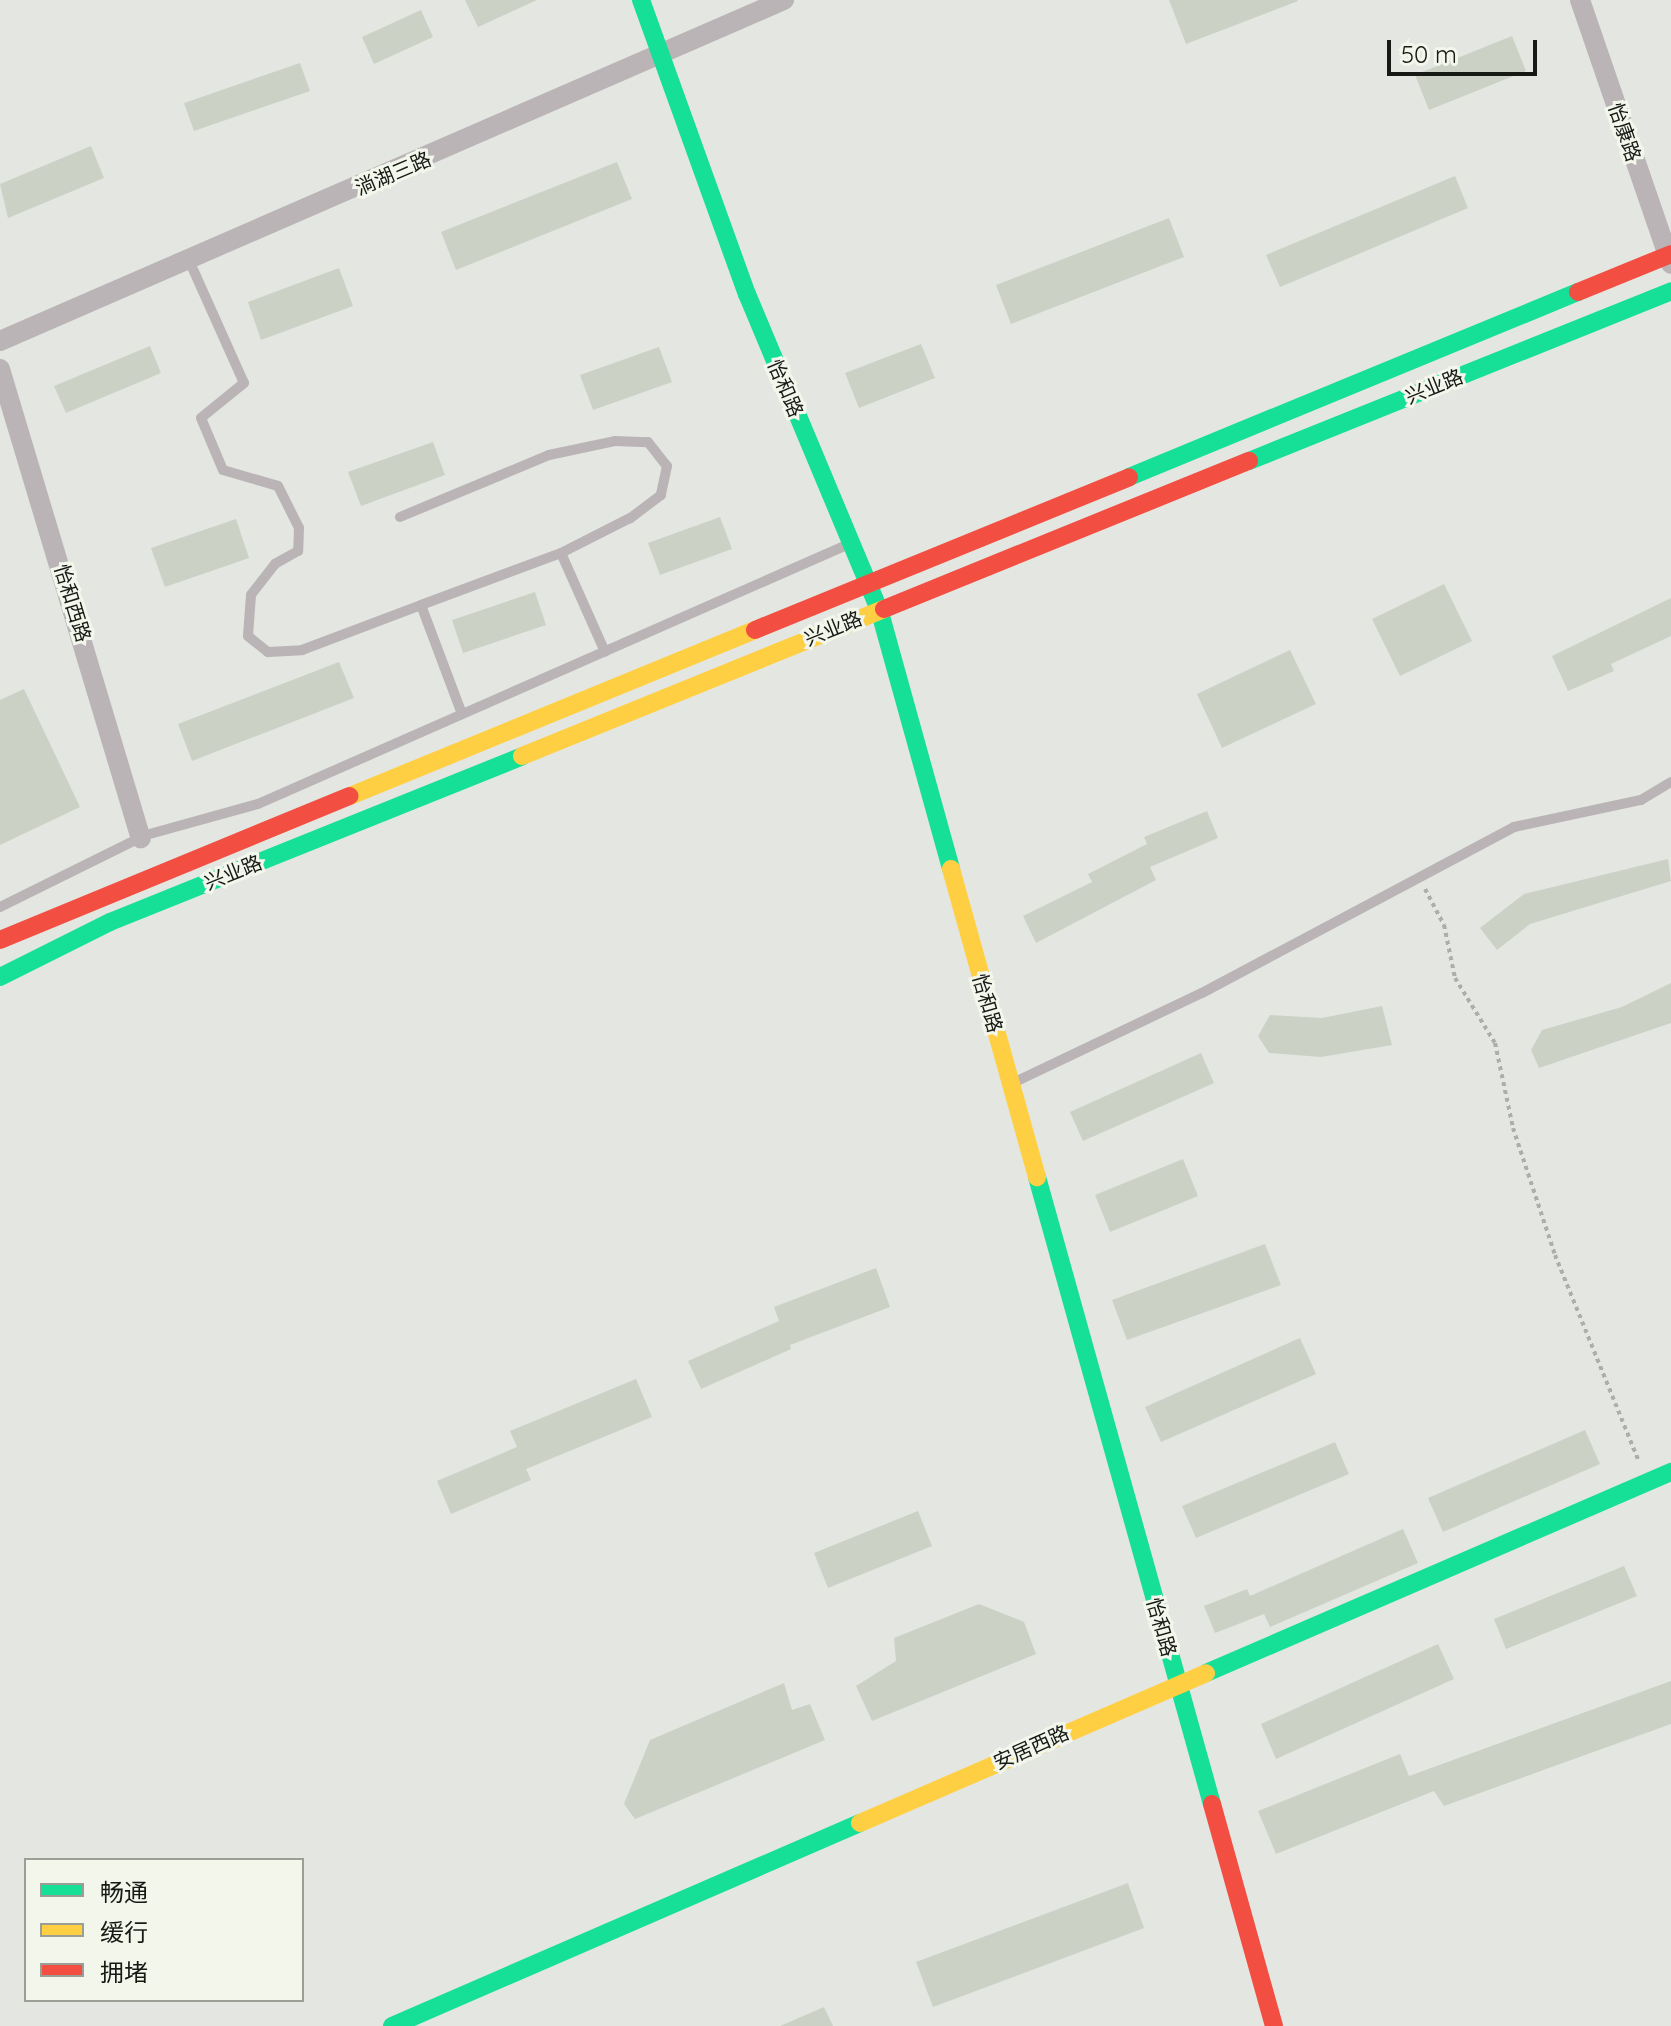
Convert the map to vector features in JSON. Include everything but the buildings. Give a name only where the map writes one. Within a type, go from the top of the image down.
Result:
[{"type":"main road","name":"怡和路","points":[[641,0],[747,294],[879,609],[1274,2026]]},
{"type":"main road","name":"兴业路","points":[[0,940],[1670,258]]},
{"type":"main road","name":"兴业路","points":[[0,977],[110,922],[1671,291]]},
{"type":"main road","name":"安居西路","points":[[392,2026],[1671,1472]]},
{"type":"street","name":"淌湖三路","points":[[0,341],[784,0]]},
{"type":"street","name":"怡康路","points":[[1580,0],[1670,258]]},
{"type":"street","name":"怡和西路","points":[[0,369],[141,838]]},
{"type":"lane","points":[[188,258],[244,383],[201,418],[223,470],[278,486],[299,528],[298,551],[275,564],[251,595],[248,636],[268,652],[302,650],[561,553],[630,518],[661,495],[667,466],[648,442],[615,441],[549,455],[400,517]]},
{"type":"lane","points":[[0,907],[141,838],[258,804],[851,543]]},
{"type":"lane","points":[[561,553],[605,652]]},
{"type":"lane","points":[[421,605],[462,714]]},
{"type":"lane","points":[[1011,1084],[1202,993],[1514,827],[1641,800],[1671,782]]},
{"type":"path","points":[[1419,877],[1444,925],[1455,978],[1495,1043],[1513,1128],[1555,1255],[1647,1481]]},
{"type":"traffic: fast","points":[[641,0],[747,294],[879,609],[951,869]]},
{"type":"traffic: fast","points":[[1249,461],[1671,291]]},
{"type":"traffic: fast","points":[[1129,477],[1578,292]]},
{"type":"traffic: fast","points":[[0,977],[110,922],[522,756]]},
{"type":"traffic: fast","points":[[1037,1177],[1212,1804]]},
{"type":"traffic: fast","points":[[1206,1673],[1671,1472]]},
{"type":"traffic: fast","points":[[392,2026],[860,1823]]},
{"type":"traffic: slow","points":[[522,756],[884,609]]},
{"type":"traffic: slow","points":[[350,796],[755,630]]},
{"type":"traffic: slow","points":[[951,869],[1037,1177]]},
{"type":"traffic: slow","points":[[860,1823],[1206,1673]]},
{"type":"traffic: jam","points":[[1578,292],[1671,254]]},
{"type":"traffic: jam","points":[[884,609],[1249,461]]},
{"type":"traffic: jam","points":[[755,630],[1129,477]]},
{"type":"traffic: jam","points":[[0,940],[350,796]]},
{"type":"traffic: jam","points":[[1212,1804],[1274,2026]]}]
